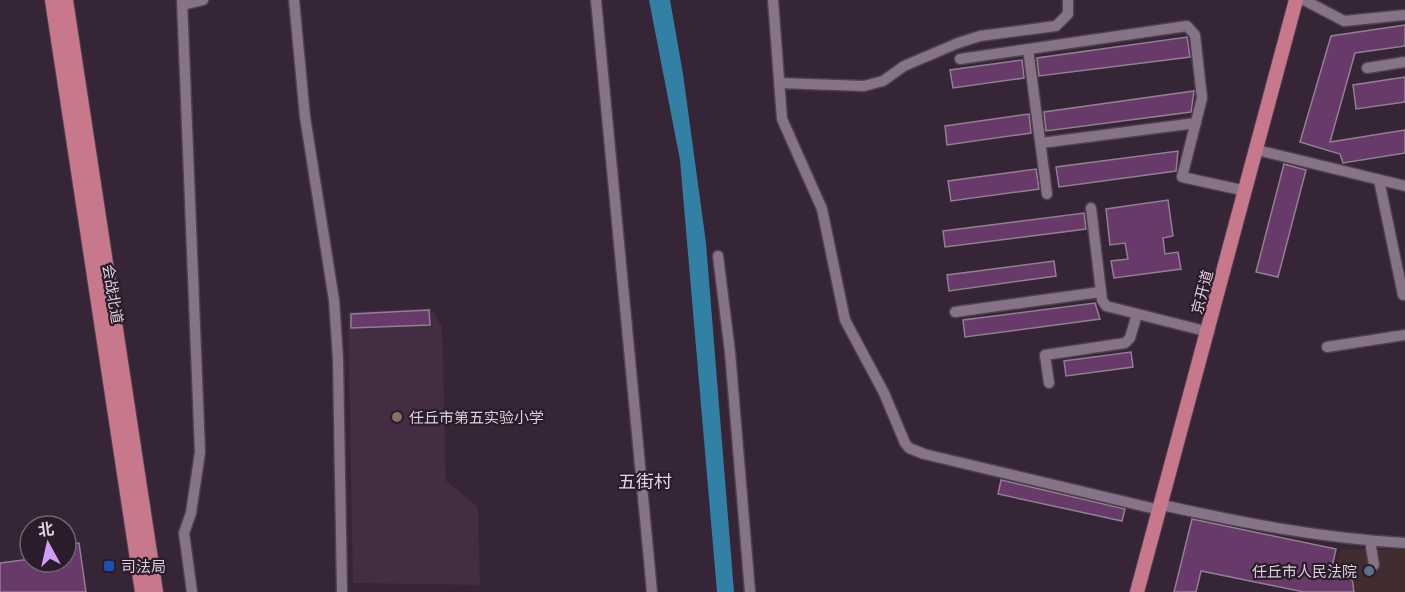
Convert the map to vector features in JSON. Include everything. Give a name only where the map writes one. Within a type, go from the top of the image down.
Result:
[{"type":"main road","name":"会战北道","points":[[52,0],[142,592]]},
{"type":"main road","name":"会战北道","points":[[66,0],[156,592]]},
{"type":"main road","name":"京开道","points":[[1137,592],[1209,332],[1296,0]]},
{"type":"street","points":[[192,592],[184,533],[191,513],[200,452],[182,2],[203,0]]},
{"type":"street","points":[[294,0],[305,117],[334,300],[338,359],[342,592]]},
{"type":"street","points":[[596,0],[652,592]]},
{"type":"street","points":[[773,0],[782,119],[822,209],[844,320],[884,393],[909,447],[924,454],[1161,507],[1338,539],[1405,543]]},
{"type":"street","points":[[779,83],[864,86],[883,81],[904,66],[980,36],[1056,26],[1068,14],[1068,0]]},
{"type":"street","points":[[1304,0],[1344,21],[1405,15]]},
{"type":"street","points":[[960,59],[1187,26],[1195,35],[1201,87],[1196,123],[1182,177],[1246,191]]},
{"type":"street","points":[[1028,49],[1047,194]]},
{"type":"street","points":[[1367,68],[1405,62]]},
{"type":"street","points":[[1041,143],[1196,123]]},
{"type":"street","points":[[1257,150],[1405,186]]},
{"type":"street","points":[[1378,180],[1403,295]]},
{"type":"street","points":[[1091,208],[1101,292],[1106,306],[1209,332]]},
{"type":"street","points":[[718,256],[730,352],[750,592]]},
{"type":"street","points":[[955,312],[1101,292]]},
{"type":"street","points":[[1049,383],[1046,355],[1125,343],[1130,338],[1137,314]]},
{"type":"street","points":[[1327,347],[1405,335]]},
{"type":"street","points":[[1370,541],[1374,565]]},
{"type":"shaded area","name":"任丘市第五实验小学","points":[[431,308],[442,327],[446,481],[478,507],[480,585],[353,583],[348,312]]},
{"type":"shaded area","name":"任丘市人民法院","points":[[1341,550],[1405,550],[1405,592],[1326,592]]},
{"type":"water","points":[[649,0],[670,0],[683,74],[706,243],[734,592],[717,592],[680,160]]},
{"type":"building","points":[[1405,25],[1405,46],[1355,53],[1330,142],[1405,130],[1405,153],[1343,163],[1340,154],[1300,142],[1331,36]]},
{"type":"building","points":[[1187,37],[1190,57],[1039,76],[1037,58]]},
{"type":"building","points":[[1022,60],[1024,78],[953,88],[950,70]]},
{"type":"building","points":[[1405,77],[1405,102],[1356,109],[1353,85]]},
{"type":"building","points":[[1194,91],[1191,112],[1046,131],[1044,112]]},
{"type":"building","points":[[1029,114],[1031,133],[947,145],[945,126]]},
{"type":"building","points":[[1178,151],[1176,171],[1059,187],[1056,167]]},
{"type":"building","points":[[1284,164],[1306,170],[1278,277],[1256,272]]},
{"type":"building","points":[[1036,169],[1039,189],[951,201],[948,181]]},
{"type":"building","points":[[1168,200],[1173,236],[1163,238],[1165,254],[1178,252],[1181,269],[1114,278],[1111,261],[1128,259],[1125,243],[1110,245],[1106,209]]},
{"type":"building","points":[[1084,213],[1086,229],[945,247],[943,231]]},
{"type":"building","points":[[1054,261],[1056,276],[949,291],[947,275]]},
{"type":"building","points":[[1095,303],[1100,319],[965,337],[963,320]]},
{"type":"building","points":[[429,310],[430,325],[351,328],[351,314]]},
{"type":"building","points":[[1131,352],[1133,367],[1066,376],[1064,361]]},
{"type":"building","points":[[1001,480],[1125,509],[1122,521],[998,494]]},
{"type":"building","points":[[1192,519],[1336,549],[1332,567],[1350,564],[1354,592],[1304,592],[1201,571],[1196,592],[1174,592]]},
{"type":"building","points":[[78,543],[86,592],[0,592],[0,563],[18,561],[18,574],[78,574]]},
{"type":"place","name":"任丘市第五实验小学","points":[[397,417]]},
{"type":"place","name":"司法局","points":[[109,566]]},
{"type":"place","name":"任丘市人民法院","points":[[1369,571]]},
{"type":"district","name":"五街村","points":[[645,481]]}]
